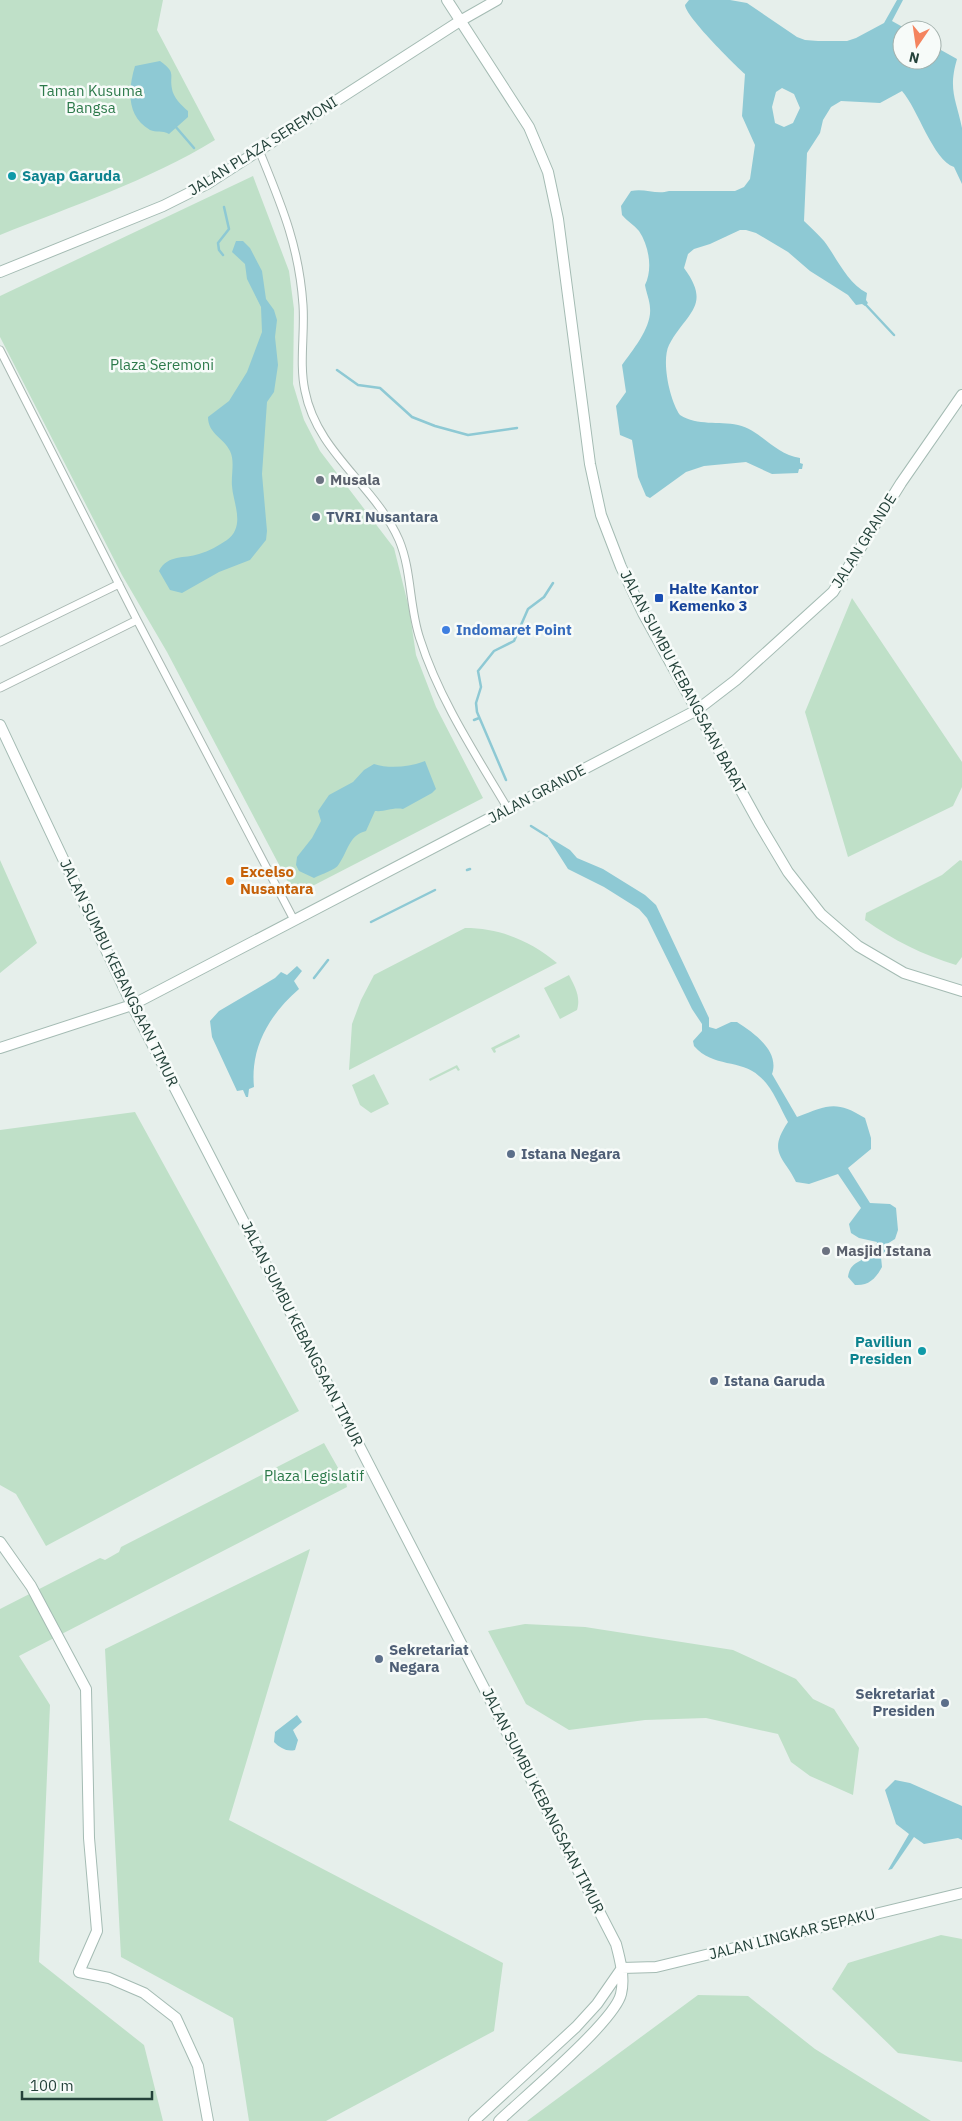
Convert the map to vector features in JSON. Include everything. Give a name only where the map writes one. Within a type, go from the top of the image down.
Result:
[{"type":"street","name":"JALAN SUMBU KEBANGSAAN BARAT","points":[[447,0],[529,128],[548,172],[558,219],[590,464],[601,516],[621,567],[643,613],[788,872],[821,914],[858,946],[904,973],[962,991]]},
{"type":"street","name":"JALAN PLAZA SEREMONI","points":[[0,272],[163,206],[207,184],[460,21],[497,0]]},
{"type":"street","points":[[259,150],[292,233],[299,268],[303,305],[302,366],[304,392],[312,415],[325,441],[368,493],[398,539],[410,588],[412,614],[427,659],[456,720],[508,810]]},
{"type":"street","points":[[0,350],[137,620],[294,920]]},
{"type":"street","name":"JALAN GRANDE","points":[[0,1048],[132,1005],[697,710],[736,680],[833,592],[901,483],[962,396]]},
{"type":"street","points":[[0,642],[119,584]]},
{"type":"street","points":[[0,688],[137,620]]},
{"type":"street","name":"JALAN SUMBU KEBANGSAAN TIMUR","points":[[0,725],[132,1005],[550,1813],[612,1936],[622,1968]]},
{"type":"street","points":[[0,1542],[31,1586],[86,1688],[89,1838],[97,1931],[79,1972],[109,1978],[144,1994],[176,2018],[198,2066],[208,2121]]},
{"type":"street","name":"JALAN LINGKAR SEPAKU","points":[[622,1968],[656,1967],[962,1893]]},
{"type":"street","points":[[474,2121],[576,2026],[597,2004],[622,1968]]},
{"type":"street","points":[[499,2121],[562,2063],[610,2013],[621,1994],[622,1968]]},
{"type":"green space","name":"Taman Kusuma Bangsa","points":[[0,0],[163,0],[157,30],[215,140],[137,180],[0,235]]},
{"type":"green space","name":"Plaza Seremoni","points":[[253,176],[289,271],[294,309],[293,384],[304,420],[320,451],[394,548],[409,608],[416,655],[436,707],[483,798],[295,895],[167,652],[122,575],[0,337],[0,296]]},
{"type":"green space","points":[[852,598],[962,762],[962,787],[953,806],[848,857],[805,712]]},
{"type":"green space","points":[[0,860],[37,943],[0,973]]},
{"type":"green space","points":[[960,860],[962,861],[962,957],[956,965],[932,957],[909,946],[865,920],[866,913],[942,875]]},
{"type":"green space","points":[[465,928],[490,930],[514,937],[537,948],[557,963],[349,1070],[352,1024],[361,1000],[374,975]]},
{"type":"green space","points":[[569,975],[577,992],[577,1010],[560,1019],[544,988]]},
{"type":"green space","points":[[519,1034],[520,1037],[495,1049],[496,1052],[494,1053],[491,1048]]},
{"type":"green space","points":[[457,1065],[460,1070],[458,1071],[456,1068],[430,1081],[429,1079]]},
{"type":"green space","points":[[374,1074],[389,1104],[371,1113],[360,1105],[352,1085]]},
{"type":"green space","points":[[135,1112],[299,1411],[46,1546],[16,1494],[0,1485],[0,1130]]},
{"type":"green space","name":"Plaza Legislatif","points":[[324,1443],[347,1487],[19,1656],[50,1705],[39,1962],[144,2045],[163,2121],[0,2121],[0,1609],[100,1558],[105,1560],[119,1552],[121,1547]]},
{"type":"green space","points":[[310,1549],[229,1820],[503,1963],[494,2031],[326,2121],[249,2121],[233,2018],[121,1957],[105,1649]]},
{"type":"green space","points":[[525,1624],[585,1627],[733,1650],[796,1679],[813,1699],[834,1709],[859,1748],[853,1795],[810,1776],[791,1762],[778,1734],[706,1718],[645,1720],[569,1730],[526,1704],[488,1631]]},
{"type":"green space","points":[[941,1935],[962,1939],[962,2062],[898,2053],[832,1989],[848,1963]]},
{"type":"green space","points":[[698,1995],[748,1996],[815,2049],[931,2121],[527,2121]]},
{"type":"water","points":[[689,0],[730,0],[747,3],[797,37],[805,40],[847,41],[884,23],[897,0],[903,0],[892,20],[892,70],[942,70],[942,51],[957,59],[953,87],[962,128],[962,184],[954,167],[939,155],[902,91],[880,103],[841,101],[831,107],[823,120],[820,133],[807,153],[804,221],[824,241],[848,277],[867,293],[866,300],[868,303],[865,306],[862,304],[856,305],[848,295],[810,271],[788,252],[756,233],[740,230],[694,249],[688,254],[684,268],[696,291],[696,300],[694,308],[669,345],[666,361],[670,391],[680,415],[694,421],[731,424],[746,428],[783,452],[800,458],[800,463],[803,464],[802,469],[799,469],[798,473],[772,474],[746,462],[704,466],[686,472],[650,498],[646,496],[638,477],[632,440],[620,435],[616,406],[626,392],[622,365],[641,338],[650,315],[650,305],[645,285],[649,272],[647,250],[639,231],[622,215],[621,206],[631,191],[735,191],[744,187],[750,179],[755,145],[742,116],[745,74],[721,51],[687,11],[685,5]],"holes":[[[782,88],[794,94],[800,108],[793,123],[784,127],[775,123],[772,107],[776,92]]]},
{"type":"water","points":[[160,61],[169,68],[174,95],[188,111],[188,117],[169,134],[152,131],[142,124],[133,110],[130,93],[135,66]]},
{"type":"water","points":[[236,241],[243,241],[250,248],[262,271],[266,299],[274,310],[277,320],[275,337],[278,365],[274,392],[267,402],[262,474],[267,531],[266,540],[250,560],[219,572],[182,593],[170,590],[159,571],[163,566],[172,559],[210,550],[227,540],[236,528],[237,514],[232,486],[233,464],[230,451],[213,432],[208,417],[229,401],[247,372],[262,332],[261,307],[247,279],[245,264],[232,252]]},
{"type":"water","points":[[425,761],[436,789],[432,793],[403,809],[375,811],[366,831],[360,833],[352,840],[335,868],[314,878],[299,871],[296,865],[297,857],[312,838],[321,821],[318,811],[329,795],[353,782],[364,770],[374,764],[400,767]]},
{"type":"water","points":[[547,836],[570,850],[577,858],[603,869],[645,895],[656,905],[709,1018],[709,1027],[716,1029],[731,1022],[737,1022],[764,1043],[772,1058],[772,1074],[797,1117],[832,1106],[855,1112],[865,1118],[871,1138],[871,1149],[848,1168],[870,1203],[890,1204],[896,1208],[898,1230],[895,1239],[887,1244],[886,1250],[881,1257],[882,1267],[877,1275],[868,1283],[855,1285],[848,1277],[849,1271],[855,1264],[875,1253],[877,1242],[859,1238],[851,1233],[849,1224],[861,1208],[838,1174],[809,1184],[796,1182],[778,1148],[782,1132],[788,1122],[768,1085],[752,1071],[710,1058],[694,1046],[693,1041],[702,1031],[702,1024],[692,1009],[647,918],[639,909],[604,887],[568,869]]},
{"type":"water","points":[[297,966],[302,971],[294,981],[299,989],[279,1009],[264,1032],[255,1058],[254,1087],[249,1089],[248,1097],[246,1097],[243,1090],[237,1091],[212,1037],[210,1021],[219,1011],[275,978],[281,972],[287,975]]},
{"type":"water","points":[[297,1715],[302,1722],[293,1730],[298,1740],[295,1750],[286,1750],[274,1742],[275,1732]]},
{"type":"water","points":[[895,1780],[910,1783],[962,1806],[962,1840],[958,1838],[924,1844],[914,1837],[892,1869],[888,1870],[909,1834],[896,1824],[885,1790]]},
{"type":"waterway","points":[[175,126],[194,148]]},
{"type":"waterway","points":[[223,255],[219,250],[218,243],[229,229],[224,207]]},
{"type":"waterway","points":[[866,305],[894,335]]},
{"type":"waterway","points":[[337,370],[358,385],[380,388],[412,417],[435,426],[468,435],[517,428]]},
{"type":"waterway","points":[[506,780],[477,712],[476,703],[481,687],[478,671],[494,651],[514,641],[528,609],[544,597],[553,583]]},
{"type":"waterway","points":[[474,720],[479,718]]},
{"type":"waterway","points":[[531,826],[547,836]]},
{"type":"waterway","points":[[371,922],[435,890]]},
{"type":"waterway","points":[[314,978],[328,960]]},
{"type":"place","name":"Sayap Garuda","points":[[12,176]]},
{"type":"place","name":"Musala","points":[[320,480]]},
{"type":"place","name":"TVRI Nusantara","points":[[316,517]]},
{"type":"place","name":"Halte Kantor Kemenko 3","points":[[659,598]]},
{"type":"place","name":"Indomaret Point","points":[[446,630]]},
{"type":"place","name":"Excelso Nusantara","points":[[230,881]]},
{"type":"place","name":"Istana Negara","points":[[511,1154]]},
{"type":"place","name":"Masjid Istana","points":[[826,1251]]},
{"type":"place","name":"Paviliun Presiden","points":[[922,1351]]},
{"type":"place","name":"Istana Garuda","points":[[714,1381]]},
{"type":"place","name":"Sekretariat Negara","points":[[379,1659]]},
{"type":"place","name":"Sekretariat Presiden","points":[[945,1703]]}]
